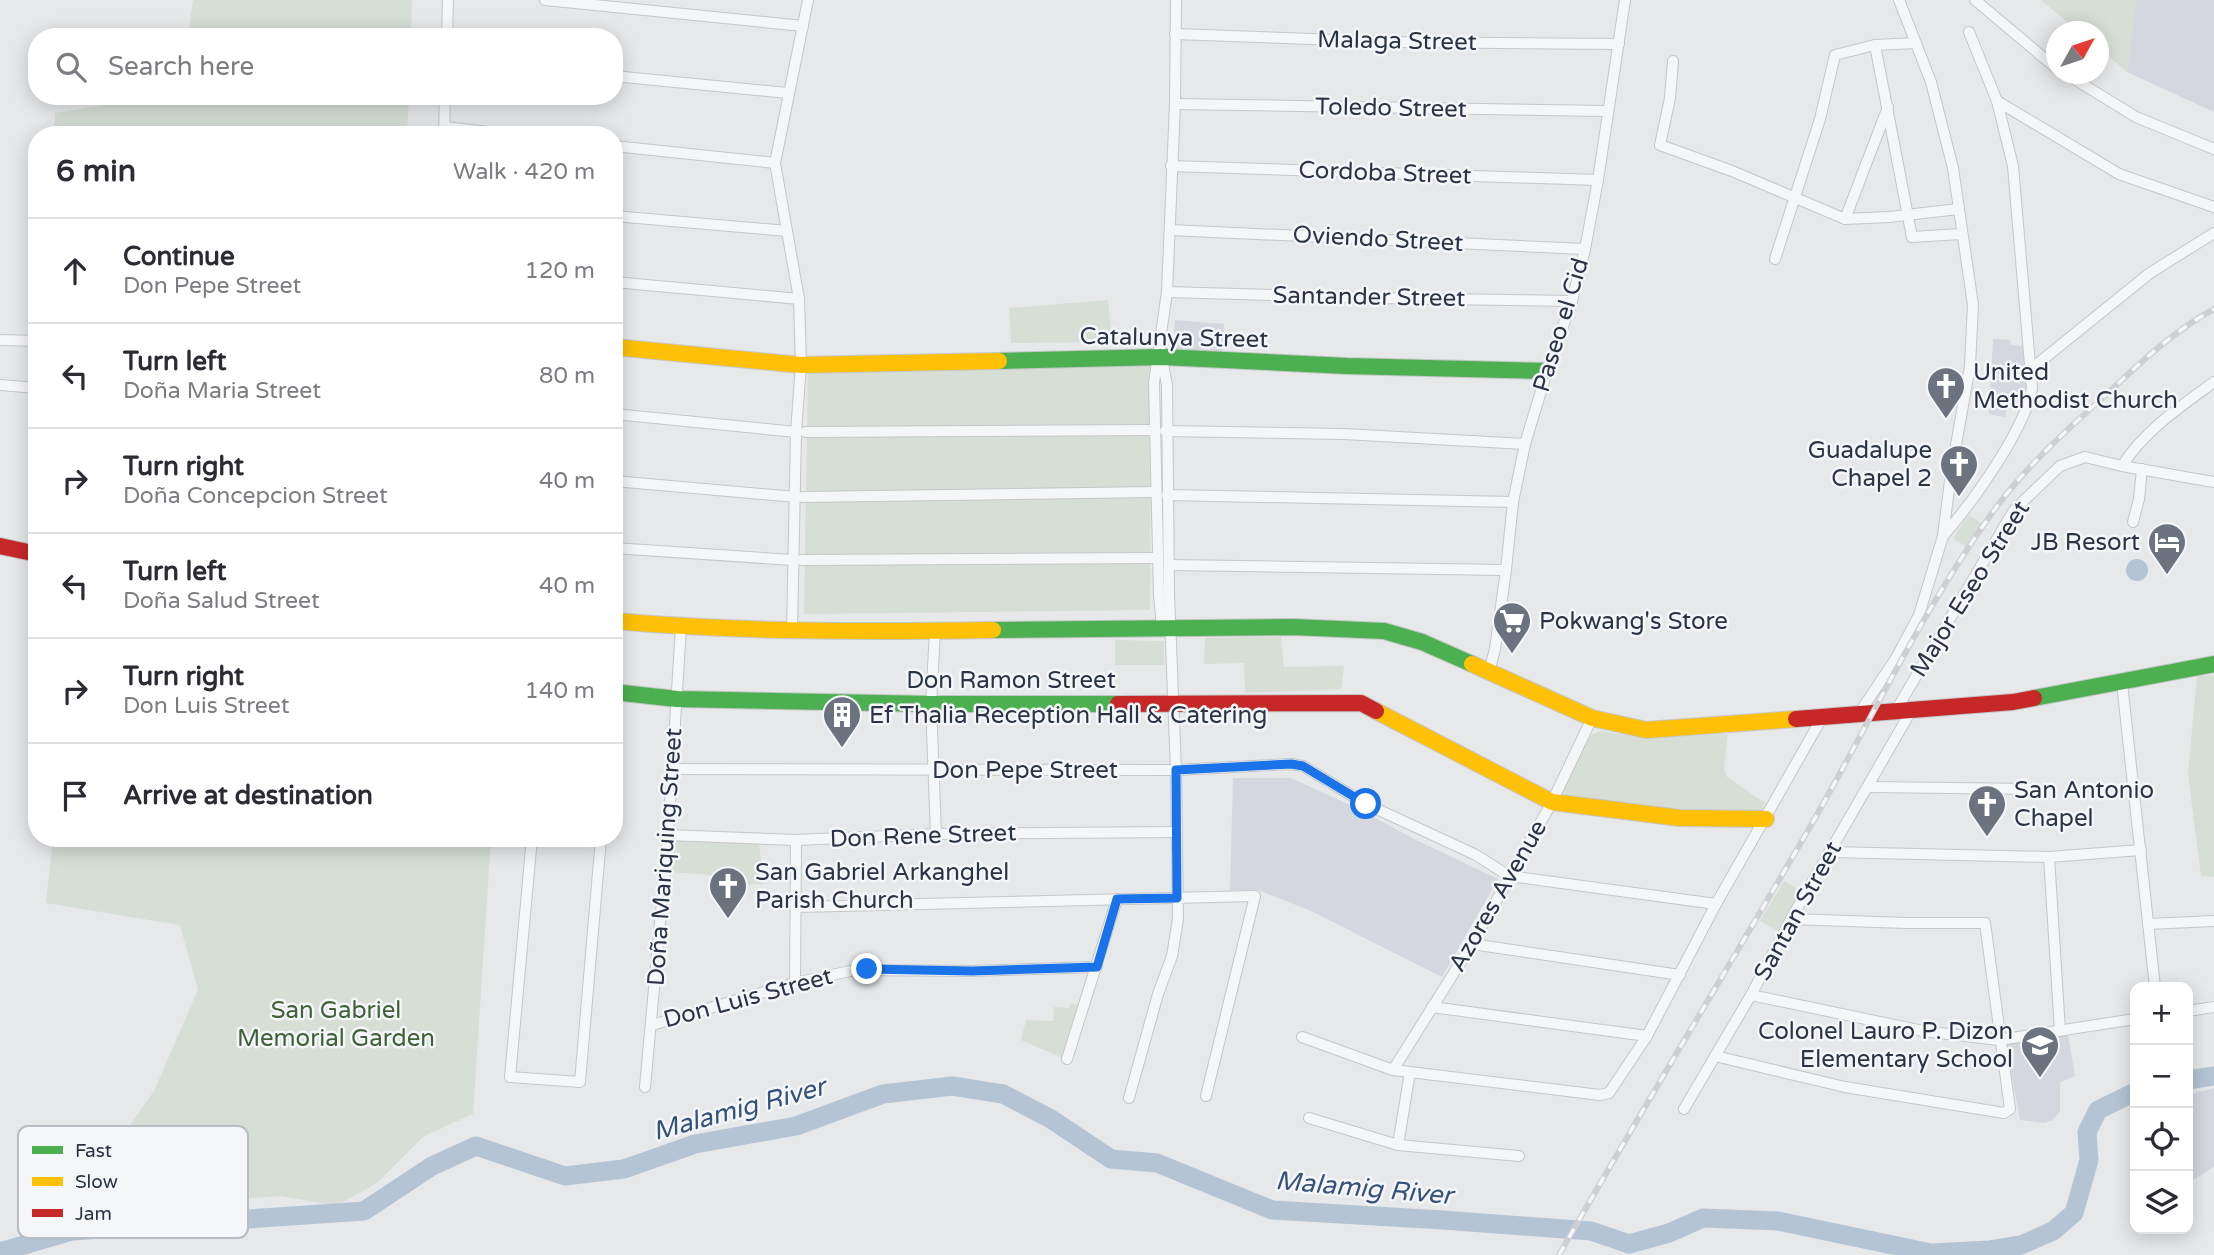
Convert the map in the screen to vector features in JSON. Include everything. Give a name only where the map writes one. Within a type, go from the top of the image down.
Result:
[{"type":"street","points":[[447,28],[448,0]]},
{"type":"street","points":[[545,0],[803,26]]},
{"type":"street","points":[[792,631],[799,497],[799,299],[775,163],[808,0]]},
{"type":"street","points":[[1129,1098],[1158,994],[1177,938],[1176,770],[1167,627],[1158,558],[1160,431],[1154,383],[1167,292],[1175,104],[1176,0]]},
{"type":"street","name":"Paseo el Cid","points":[[1489,672],[1495,649],[1513,502],[1525,443],[1572,301],[1585,248],[1625,0]]},
{"type":"street","points":[[1866,714],[1919,615],[1943,536],[1970,366],[1973,305],[1953,169],[1937,107],[1899,0]]},
{"type":"street","points":[[1975,0],[2046,60]]},
{"type":"street","points":[[1943,536],[1969,506],[2029,405],[2032,388],[2012,166],[1997,101],[1969,32]]},
{"type":"street","name":"Malaga Street","points":[[1175,34],[1396,42],[1619,44]]},
{"type":"street","points":[[1776,259],[1820,120],[1835,55],[1875,45],[1916,43]]},
{"type":"street","points":[[1875,45],[1912,237],[1961,234]]},
{"type":"street","points":[[1674,61],[1670,98],[1660,145],[1732,171],[1845,219],[1958,209]]},
{"type":"street","points":[[623,77],[788,93]]},
{"type":"street","points":[[2082,84],[2136,117],[2214,149]]},
{"type":"street","points":[[1997,101],[2119,174],[2214,206]]},
{"type":"street","name":"Toledo Street","points":[[1175,104],[1607,111]]},
{"type":"street","points":[[444,126],[445,105]]},
{"type":"street","points":[[1845,219],[1888,107]]},
{"type":"street","points":[[623,146],[775,163]]},
{"type":"street","name":"Cordoba Street","points":[[1171,166],[1598,180]]},
{"type":"street","points":[[623,216],[788,231]]},
{"type":"street","name":"Oviendo Street","points":[[1170,230],[1585,248]]},
{"type":"street","points":[[2031,369],[2150,273],[2214,233]]},
{"type":"street","points":[[623,283],[799,299]]},
{"type":"street","name":"Santander Street","points":[[1167,292],[1572,301]]},
{"type":"street","points":[[0,341],[28,341]]},
{"type":"street","name":"Catalunya Street","points":[[623,348],[800,365],[1160,355],[1347,366],[1547,371]]},
{"type":"street","points":[[2122,466],[2132,451],[2164,420],[2214,382]]},
{"type":"street","points":[[0,384],[28,387]]},
{"type":"street","points":[[623,415],[800,432],[1160,431],[1344,434],[1525,443]]},
{"type":"street","name":"Major Eseo Street","points":[[1903,712],[2014,510],[2060,466],[2085,457],[2214,482]]},
{"type":"street","points":[[2133,522],[2142,470]]},
{"type":"street","points":[[623,482],[799,497],[1161,494],[1513,502]]},
{"type":"street","points":[[1161,494],[1169,565],[1167,627]]},
{"type":"street","points":[[0,546],[28,552]]},
{"type":"street","points":[[623,549],[797,560],[1158,558]]},
{"type":"street","points":[[1169,565],[1506,570]]},
{"type":"street","points":[[623,622],[792,631],[1167,627],[1293,627],[1384,631],[1422,642],[1592,718],[1646,730],[2013,702],[2214,664]]},
{"type":"street","name":"Doña Mariquing Street","points":[[645,1087],[668,835],[681,627]]},
{"type":"street","points":[[935,631],[932,704],[936,834]]},
{"type":"street","points":[[2122,682],[2154,982]]},
{"type":"street","name":"Don Ramon Street","points":[[623,693],[677,699],[932,704],[1362,703],[1552,803]]},
{"type":"street","name":"Santan Street","points":[[1684,1109],[1869,787],[1903,712]]},
{"type":"street","points":[[1302,1037],[1393,1069],[1605,1095],[1615,1087],[1647,1036],[1716,904],[1823,716]]},
{"type":"street","name":"Azores Avenue","points":[[1393,1069],[1472,944],[1552,803],[1592,718]]},
{"type":"street","name":"Don Pepe Street","points":[[673,769],[1176,770],[1291,764],[1303,766],[1366,804],[1476,855],[1509,876]]},
{"type":"street","points":[[1869,787],[2032,789]]},
{"type":"street","points":[[1552,803],[1680,818],[1766,819]]},
{"type":"street","name":"Don Rene Street","points":[[668,835],[796,840],[936,834],[1177,832]]},
{"type":"street","points":[[795,983],[796,840]]},
{"type":"street","points":[[531,847],[510,1077],[580,1083],[600,847]]},
{"type":"street","points":[[1830,852],[2049,857],[2141,850]]},
{"type":"street","points":[[2049,857],[2060,1031]]},
{"type":"street","points":[[1509,876],[1716,904]]},
{"type":"street","points":[[796,907],[1255,897],[1206,1096]]},
{"type":"street","points":[[1067,1059],[1117,899]]},
{"type":"street","points":[[1715,1056],[1845,1087],[2004,1113],[2010,1107],[1984,923],[1791,919]]},
{"type":"street","points":[[2148,924],[2214,920]]},
{"type":"street","points":[[1472,944],[1681,975]]},
{"type":"street","name":"Don Luis Street","points":[[652,1025],[795,983],[867,969],[972,971],[1097,967]]},
{"type":"street","points":[[1751,995],[1923,1031],[1999,1041],[2130,1020]]},
{"type":"street","points":[[1432,1007],[1647,1036]]},
{"type":"street","points":[[2193,1010],[2214,1007]]},
{"type":"street","points":[[1398,1145],[1410,1072]]},
{"type":"street","points":[[1309,1118],[1398,1145],[1519,1156]]},
{"type":"shaded area","points":[[2136,0],[2214,0],[2214,112],[2127,72]]},
{"type":"shaded area","points":[[1175,320],[1224,324],[1222,356],[1173,353]]},
{"type":"shaded area","points":[[1993,339],[2010,340],[2011,345],[2023,346],[2026,391],[2019,410],[2007,408],[2005,417],[1989,414]]},
{"type":"shaded area","points":[[1233,778],[1291,778],[1498,879],[1442,977],[1309,910],[1258,890],[1230,890]]},
{"type":"shaded area","name":"Colonel Lauro P. Dizon Elementary School","points":[[2068,1035],[2075,1076],[2060,1082],[2060,1112],[2053,1120],[2044,1123],[2020,1120],[2006,1044]]},
{"type":"shaded area","points":[[2214,1088],[2214,1167],[2193,1180],[2193,1108],[2193,1094]]},
{"type":"green space","points":[[193,0],[412,0],[411,28],[189,28]]},
{"type":"green space","points":[[2041,0],[2136,0],[2127,72],[2109,57],[2109,21],[2066,21]]},
{"type":"green space","points":[[105,105],[409,105],[407,126],[54,126],[55,113]]},
{"type":"green space","points":[[1108,300],[1112,342],[1011,343],[1009,308]]},
{"type":"green space","points":[[1151,364],[1150,610],[804,614],[808,368]]},
{"type":"green space","points":[[1969,515],[1982,524],[1966,547],[1953,538]]},
{"type":"green space","points":[[1281,637],[1284,667],[1344,666],[1341,689],[1245,693],[1244,663],[1204,664],[1205,638]]},
{"type":"green space","points":[[1115,640],[1164,641],[1164,665],[1115,665]]},
{"type":"green space","points":[[2214,675],[2214,877],[2201,876],[2188,774],[2197,676]]},
{"type":"green space","points":[[1600,731],[1643,738],[1728,734],[1724,769],[1727,777],[1765,803],[1762,811],[1662,808],[1563,797],[1562,792],[1589,736]]},
{"type":"green space","points":[[675,841],[759,844],[764,884],[744,885],[744,890],[723,890],[723,876],[671,872]]},
{"type":"green space","name":"San Gabriel Memorial Garden","points":[[52,847],[490,847],[473,1114],[424,1136],[377,1183],[336,1206],[282,1196],[248,1198],[248,1126],[129,1126],[154,1091],[198,990],[180,925],[46,903]]},
{"type":"green space","points":[[1784,881],[1801,891],[1777,931],[1760,921]]},
{"type":"green space","points":[[1071,1003],[1081,1006],[1063,1058],[1021,1040],[1026,1020],[1053,1021],[1054,1007],[1069,1008]]},
{"type":"water","points":[[2137,559],[2145,562],[2148,570],[2145,578],[2137,581],[2129,578],[2126,570],[2129,562]]},
{"type":"waterway","name":"Malamig River","points":[[2193,1079],[2214,1076]]},
{"type":"waterway","name":"Malamig River","points":[[248,1219],[364,1211],[432,1166],[476,1146],[565,1176],[624,1169],[695,1144],[796,1126],[883,1094],[952,1086],[1003,1094],[1051,1119],[1111,1159],[1157,1163],[1272,1210],[1591,1231],[1629,1244],[1669,1233],[1703,1218],[1778,1221],[1931,1253],[1990,1250],[2021,1245],[2053,1231],[2074,1213],[2089,1160],[2087,1132],[2098,1110],[2130,1094]]},
{"type":"waterway","name":"Malamig River","points":[[0,1252],[48,1238]]},
{"type":"railway","points":[[1559,1255],[1810,827],[1921,625],[1995,509],[2049,448],[2134,369],[2172,337],[2214,309]]},
{"type":"traffic: fast","points":[[999,361],[1162,357],[1347,366],[1547,371]]},
{"type":"traffic: fast","points":[[993,630],[1293,627],[1384,631],[1422,642],[1472,664]]},
{"type":"traffic: fast","points":[[2034,698],[2214,664]]},
{"type":"traffic: fast","points":[[623,693],[677,699],[931,704],[1118,704]]},
{"type":"traffic: slow","points":[[623,348],[801,365],[999,361]]},
{"type":"traffic: slow","points":[[623,622],[803,630],[993,630]]},
{"type":"traffic: slow","points":[[1472,664],[1592,718],[1646,730],[1796,719]]},
{"type":"traffic: slow","points":[[1376,711],[1552,802],[1680,818],[1766,819]]},
{"type":"traffic: jam","points":[[0,546],[28,552]]},
{"type":"traffic: jam","points":[[1796,719],[2013,702],[2034,698]]},
{"type":"traffic: jam","points":[[1118,704],[1361,703],[1376,711]]},
{"type":"place","name":"United Methodist Church","points":[[1946,420]]},
{"type":"place","name":"Guadalupe Chapel 2","points":[[1959,498]]},
{"type":"place","name":"JB Resort","points":[[2167,576]]},
{"type":"place","name":"Pokwang's Store","points":[[1512,655]]},
{"type":"place","name":"Ef Thalia Reception Hall & Catering","points":[[842,749]]},
{"type":"place","name":"San Antonio Chapel","points":[[1987,838]]},
{"type":"place","name":"San Gabriel Arkanghel Parish Church","points":[[728,920]]},
{"type":"place","name":"Colonel Lauro P. Dizon Elementary School","points":[[2040,1079]]},
{"type":"route","points":[[867,969],[972,971],[1097,967],[1117,899],[1177,898],[1176,770],[1291,764],[1303,766],[1366,804]]}]
